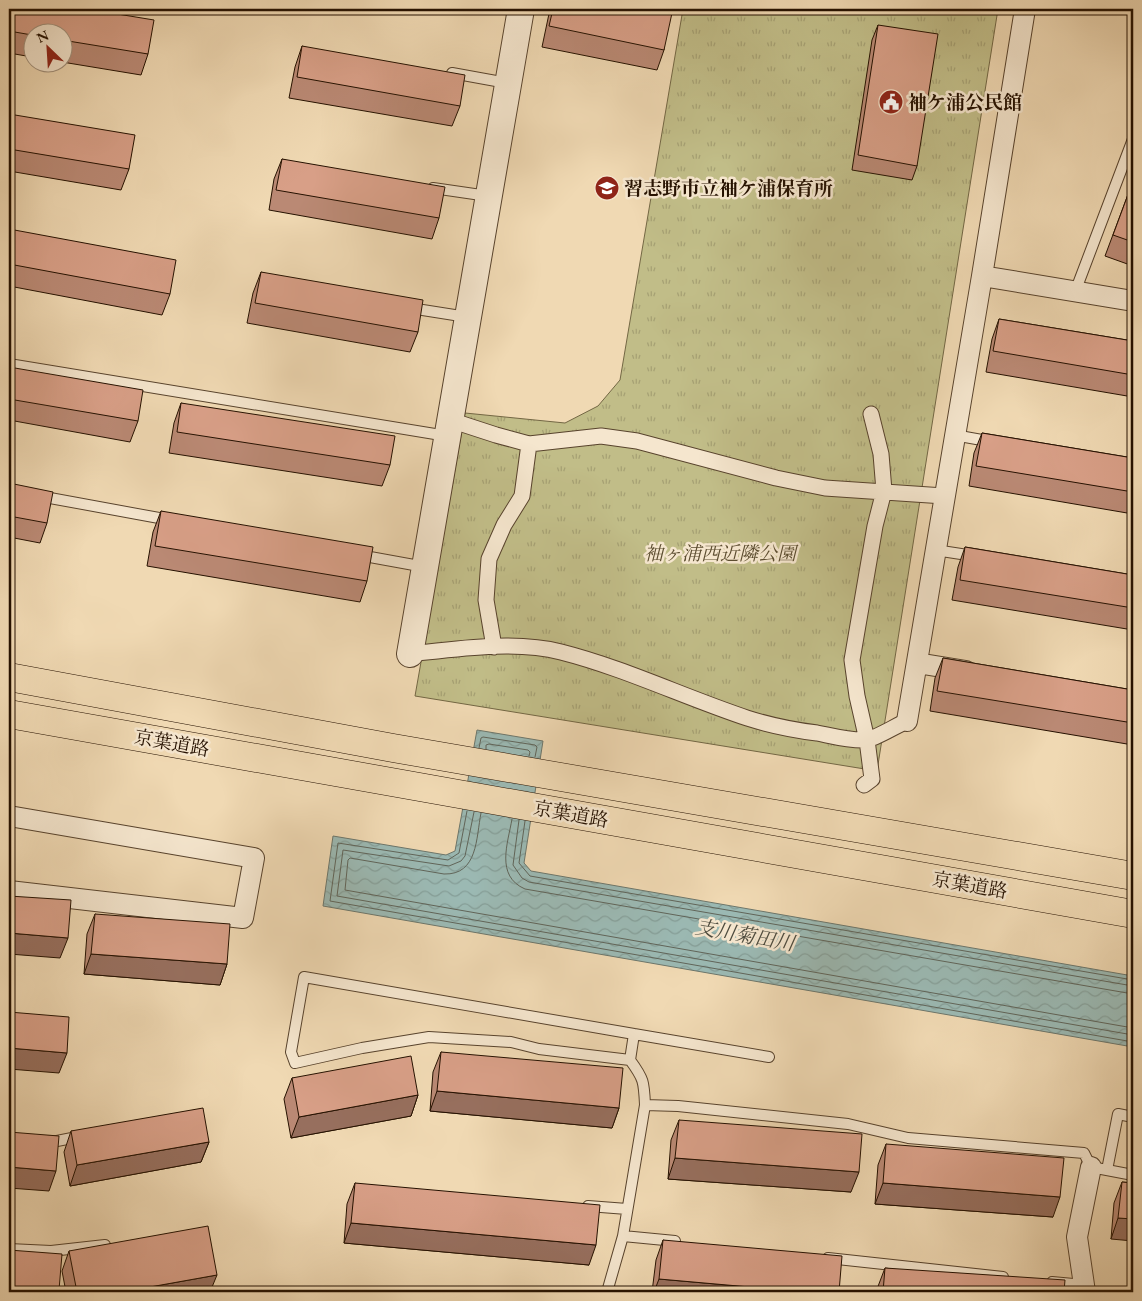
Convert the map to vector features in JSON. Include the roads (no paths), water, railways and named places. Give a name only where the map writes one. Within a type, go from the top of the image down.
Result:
[{"type":"highway","name":"京葉道路","points":[[9,677],[450,758],[1133,876]]},
{"type":"highway","name":"京葉道路","points":[[9,714],[1133,914]]},
{"type":"street","points":[[521,9],[410,654],[494,647],[518,647],[560,652],[627,674],[747,718],[793,730],[867,740],[907,721],[1025,9]]},
{"type":"street","points":[[982,276],[1133,301]]},
{"type":"street","points":[[864,786],[872,779],[867,740],[857,696],[852,660],[875,526],[884,491],[881,454],[871,414]]},
{"type":"street","points":[[449,428],[496,435],[529,444],[601,436],[636,441],[776,478],[825,488],[944,496]]},
{"type":"street","points":[[494,647],[486,600],[489,559],[504,525],[522,496],[529,444]]},
{"type":"street","points":[[917,663],[986,674]]},
{"type":"street","points":[[9,816],[254,858],[243,918],[9,891]]},
{"type":"street","points":[[1084,1289],[1077,1237],[1099,1169]]},
{"type":"lane","points":[[442,71],[508,83]]},
{"type":"lane","points":[[1075,292],[1133,139]]},
{"type":"lane","points":[[420,186],[489,196]]},
{"type":"lane","points":[[402,307],[468,318]]},
{"type":"lane","points":[[9,364],[449,428]]},
{"type":"lane","points":[[954,435],[1002,443]]},
{"type":"lane","points":[[28,494],[183,523]]},
{"type":"lane","points":[[935,550],[982,558]]},
{"type":"lane","points":[[348,553],[425,567]]},
{"type":"lane","points":[[630,1060],[539,1049],[511,1042],[429,1037],[362,1048],[295,1063],[291,1052],[304,977],[769,1057]]},
{"type":"lane","points":[[607,1292],[623,1236],[626,1209],[645,1105],[644,1085],[640,1074],[630,1060],[634,1034]]},
{"type":"lane","points":[[645,1105],[678,1106],[848,1124],[908,1138],[1084,1153],[1099,1169],[1133,1175]]},
{"type":"lane","points":[[1099,1169],[1118,1114],[1133,1116]]},
{"type":"lane","points":[[35,1140],[52,1142],[91,1134]]},
{"type":"lane","points":[[577,1206],[626,1209]]},
{"type":"lane","points":[[623,1236],[682,1242]]},
{"type":"lane","points":[[9,1250],[52,1251],[111,1244]]},
{"type":"lane","points":[[819,1257],[1015,1278]]},
{"type":"lane","points":[[1045,1281],[1084,1289]]},
{"type":"water","name":"支川菊田川","points":[[477,730],[543,741],[524,863],[531,871],[1133,976],[1133,1047],[323,906],[333,836],[446,855],[455,851]]},
{"type":"place","name":"袖ケ浦公民館","points":[[891,102]]},
{"type":"place","name":"習志野市立袖ケ浦保育所","points":[[607,188]]},
{"type":"park label","name":"袖ヶ浦西近隣公園","points":[[720,553]]}]
